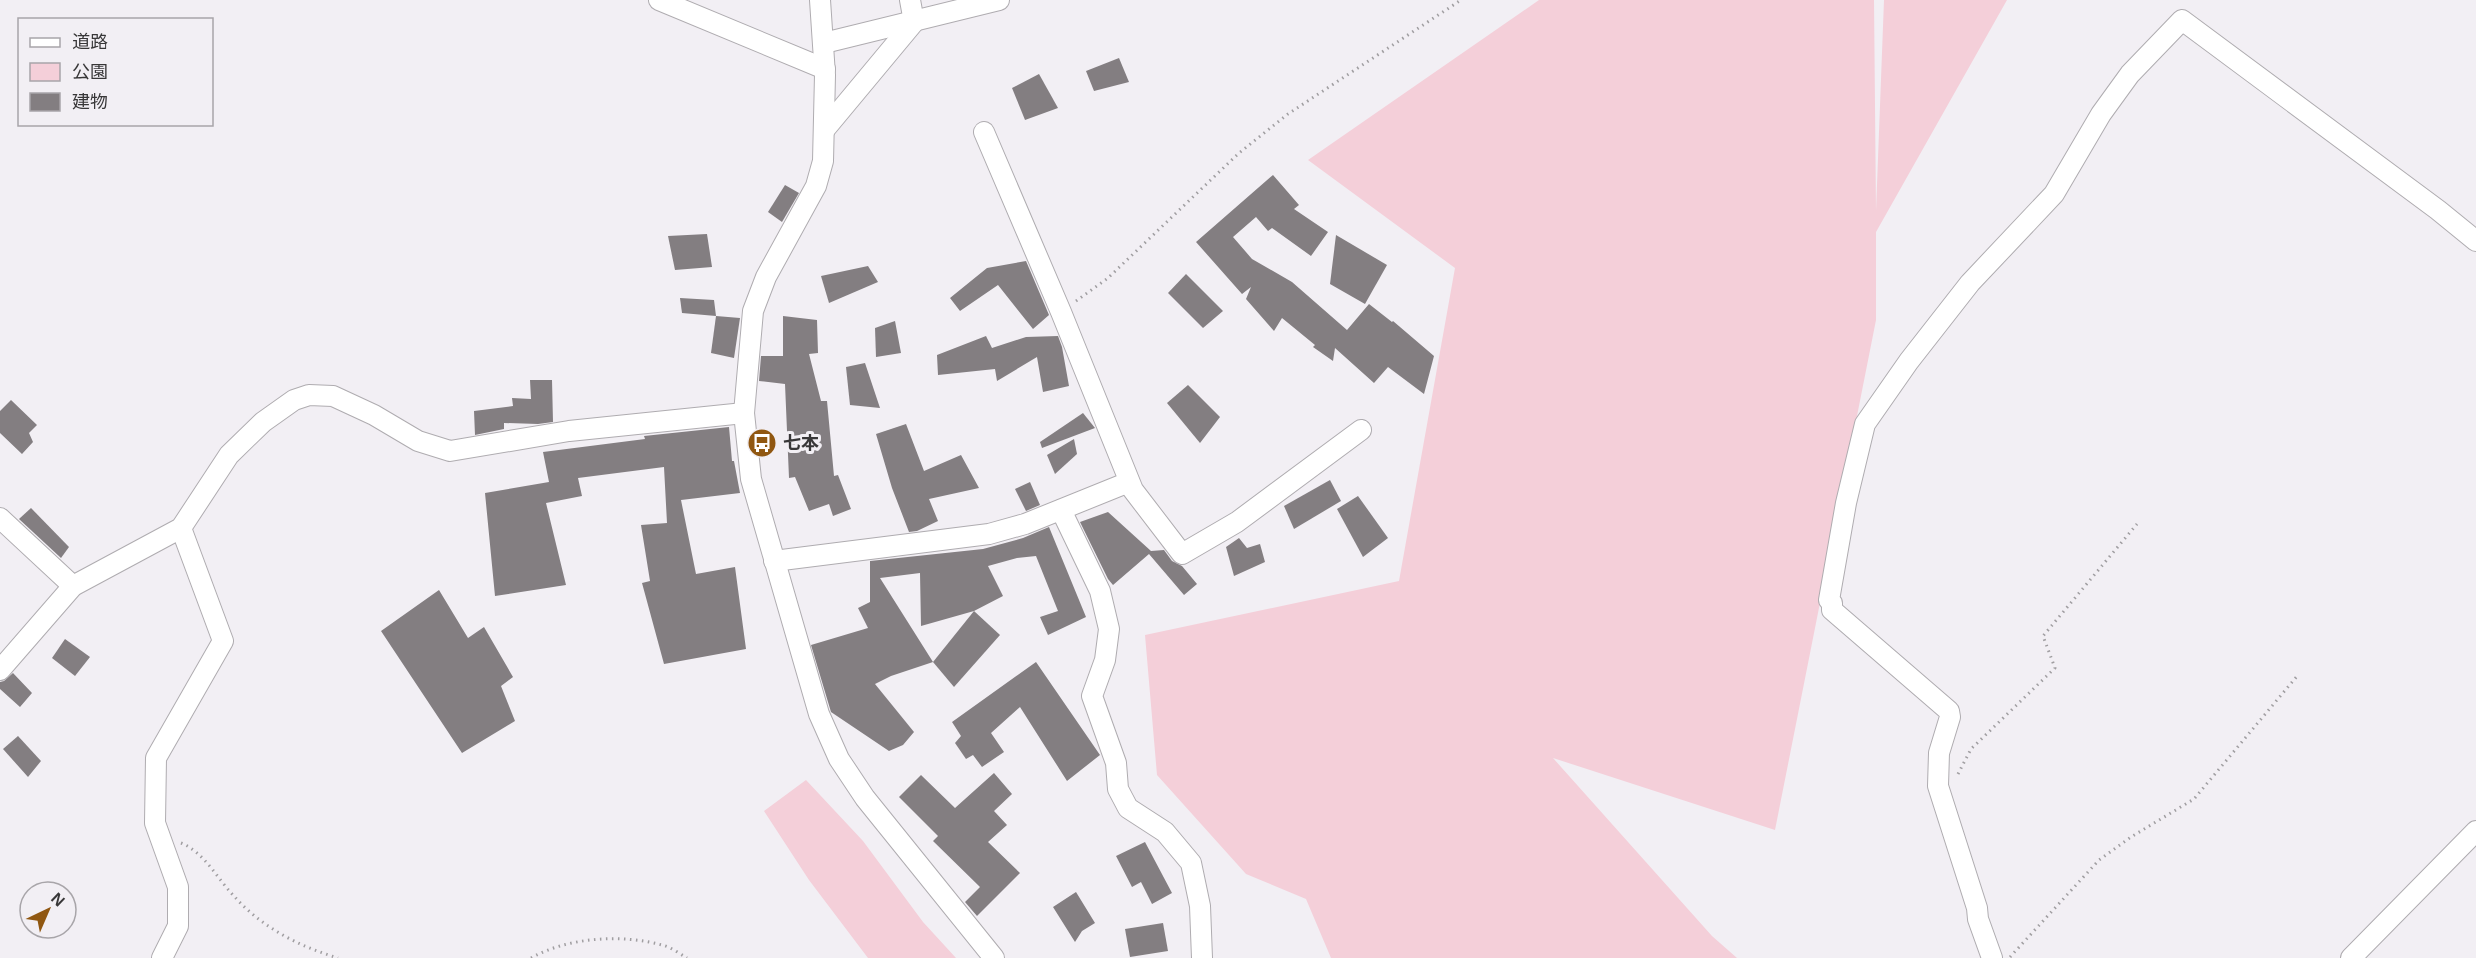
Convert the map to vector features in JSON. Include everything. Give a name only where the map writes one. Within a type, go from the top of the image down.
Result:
[{"type":"street","points":[[659,0],[825,69]]},
{"type":"street","points":[[820,0],[825,69],[823,161],[816,186],[766,277],[753,311],[744,413],[751,480],[819,714],[839,759],[866,798],[994,958]]},
{"type":"street","points":[[910,0],[914,22]]},
{"type":"street","points":[[824,43],[999,0]]},
{"type":"street","points":[[1992,958],[1938,786],[1939,753],[1950,717],[1949,711],[1832,610],[1832,603],[1829,600],[1846,503],[1865,424],[1909,361],[1970,283],[2054,194],[2101,114],[2130,74],[2182,20],[2438,210],[2476,242]]},
{"type":"street","points":[[825,129],[914,22]]},
{"type":"street","points":[[984,132],[1061,312],[1129,482],[1182,554],[1237,522],[1361,430]]},
{"type":"street","points":[[0,670],[73,586],[181,528],[229,455],[263,422],[294,399],[309,394],[333,396],[374,415],[418,441],[450,451],[569,431],[744,413]]},
{"type":"street","points":[[774,561],[989,534],[1025,524],[1129,482]]},
{"type":"street","points":[[1061,510],[1100,591],[1108,629],[1105,660],[1092,696],[1116,763],[1118,789],[1128,808],[1165,832],[1191,863],[1200,906],[1202,958]]},
{"type":"street","points":[[0,518],[73,586]]},
{"type":"street","points":[[162,958],[178,926],[178,887],[155,823],[156,758],[224,641],[181,528]]},
{"type":"street","points":[[2351,958],[2476,831]]},
{"type":"path","points":[[1061,312],[1108,278],[1239,153],[1288,114],[1461,0]]},
{"type":"path","points":[[1956,778],[1971,749],[2055,668],[2043,636],[2137,524]]},
{"type":"path","points":[[2009,958],[2099,860],[2131,837],[2193,799],[2298,675]]},
{"type":"path","points":[[158,835],[189,846],[233,896],[282,936],[338,958]]},
{"type":"path","points":[[531,958],[577,942],[618,937],[664,945],[687,958]]},
{"type":"green space","points":[[1539,0],[1874,0],[1876,211],[1884,0],[2007,0],[1876,232],[1876,320],[1775,830],[1553,758],[1712,936],[1737,958],[1331,958],[1306,899],[1246,874],[1157,775],[1145,635],[1399,581],[1455,268],[1308,160]]},
{"type":"green space","points":[[806,780],[863,841],[923,922],[956,958],[868,958],[809,880],[764,811]]},
{"type":"building","points":[[1119,58],[1129,82],[1094,91],[1086,71]]},
{"type":"building","points":[[1039,74],[1058,108],[1025,120],[1012,88]]},
{"type":"building","points":[[1273,175],[1299,205],[1294,209],[1328,232],[1311,256],[1272,228],[1268,231],[1256,217],[1233,237],[1252,259],[1292,282],[1347,330],[1369,304],[1393,321],[1434,356],[1424,394],[1388,367],[1374,383],[1335,348],[1333,361],[1313,347],[1315,345],[1282,318],[1274,331],[1246,299],[1251,287],[1242,294],[1196,242]]},
{"type":"building","points":[[785,185],[799,193],[782,222],[768,212]]},
{"type":"building","points":[[707,234],[712,267],[675,270],[668,236]]},
{"type":"building","points":[[1336,235],[1387,265],[1365,304],[1330,284]]},
{"type":"building","points":[[1026,261],[1049,315],[1033,329],[998,285],[960,311],[950,298],[987,268]]},
{"type":"building","points":[[868,266],[878,282],[829,303],[821,276]]},
{"type":"building","points":[[1186,274],[1223,311],[1203,328],[1168,293]]},
{"type":"building","points":[[680,298],[714,300],[716,316],[682,313]]},
{"type":"building","points":[[716,316],[740,318],[734,358],[711,353]]},
{"type":"building","points":[[783,316],[817,320],[818,353],[809,354],[821,401],[827,401],[834,476],[838,475],[851,509],[833,516],[829,504],[809,511],[795,477],[789,478],[785,384],[759,381],[761,356],[783,356]]},
{"type":"building","points":[[895,321],[901,353],[876,357],[875,328]]},
{"type":"building","points":[[986,336],[992,348],[1026,337],[1058,336],[1069,386],[1043,392],[1037,357],[997,381],[995,369],[938,375],[937,355]]},
{"type":"building","points":[[865,363],[880,408],[850,405],[846,367]]},
{"type":"building","points":[[530,380],[552,380],[553,422],[504,423],[504,429],[475,435],[474,411],[513,406],[512,398],[531,399]]},
{"type":"building","points":[[1188,385],[1220,417],[1200,443],[1167,403]]},
{"type":"building","points":[[11,400],[37,425],[29,433],[33,442],[22,454],[0,433],[0,411]]},
{"type":"building","points":[[1083,413],[1095,428],[1042,448],[1040,442]]},
{"type":"building","points":[[906,424],[924,471],[961,455],[979,488],[929,499],[938,521],[917,531],[909,532],[892,488],[876,434]]},
{"type":"building","points":[[729,427],[732,461],[734,461],[740,493],[681,500],[696,574],[735,567],[746,649],[664,664],[642,583],[650,581],[641,525],[667,523],[664,467],[578,478],[582,496],[546,503],[566,585],[495,596],[485,493],[549,482],[543,452],[645,439],[644,436]]},
{"type":"building","points":[[1074,439],[1077,454],[1055,474],[1047,455]]},
{"type":"building","points":[[1330,480],[1341,501],[1294,529],[1284,506]]},
{"type":"building","points":[[1030,482],[1040,505],[1026,511],[1015,489]]},
{"type":"building","points":[[1358,496],[1388,538],[1363,557],[1337,509]]},
{"type":"building","points":[[31,508],[69,547],[61,558],[19,519]]},
{"type":"building","points":[[1108,512],[1151,551],[1164,550],[1172,561],[1182,566],[1197,584],[1184,595],[1149,554],[1113,585],[1080,522]]},
{"type":"building","points":[[1049,527],[1086,617],[1048,635],[1040,617],[1058,611],[1036,556],[1017,558],[988,566],[1003,596],[974,611],[921,626],[920,573],[880,578],[933,662],[891,676],[875,684],[914,732],[903,745],[889,751],[831,712],[811,645],[868,628],[858,608],[870,602],[870,561],[983,549],[1023,538]]},
{"type":"building","points":[[1239,538],[1247,548],[1260,544],[1265,562],[1234,576],[1226,547]]},
{"type":"building","points":[[439,590],[468,638],[484,627],[513,677],[501,686],[515,721],[462,753],[381,631]]},
{"type":"building","points":[[974,611],[1000,635],[954,687],[933,662]]},
{"type":"building","points":[[65,639],[90,657],[75,676],[52,658]]},
{"type":"building","points":[[1036,662],[1100,755],[1067,781],[1020,707],[991,733],[1004,752],[982,767],[973,755],[966,759],[955,743],[961,736],[952,722]]},
{"type":"building","points":[[13,673],[32,693],[20,707],[0,689],[0,682]]},
{"type":"building","points":[[18,736],[41,761],[28,777],[3,749]]},
{"type":"building","points":[[994,773],[1012,794],[994,811],[1007,825],[988,842],[1020,873],[977,916],[965,902],[980,887],[933,841],[938,836],[899,797],[921,775],[955,808]]},
{"type":"building","points":[[1145,842],[1172,893],[1152,904],[1141,882],[1132,887],[1116,856]]},
{"type":"building","points":[[1076,892],[1095,923],[1082,931],[1075,942],[1053,907]]},
{"type":"building","points":[[1163,923],[1168,951],[1130,957],[1125,929]]},
{"type":"place","name":"七本","points":[[762,443]]}]
